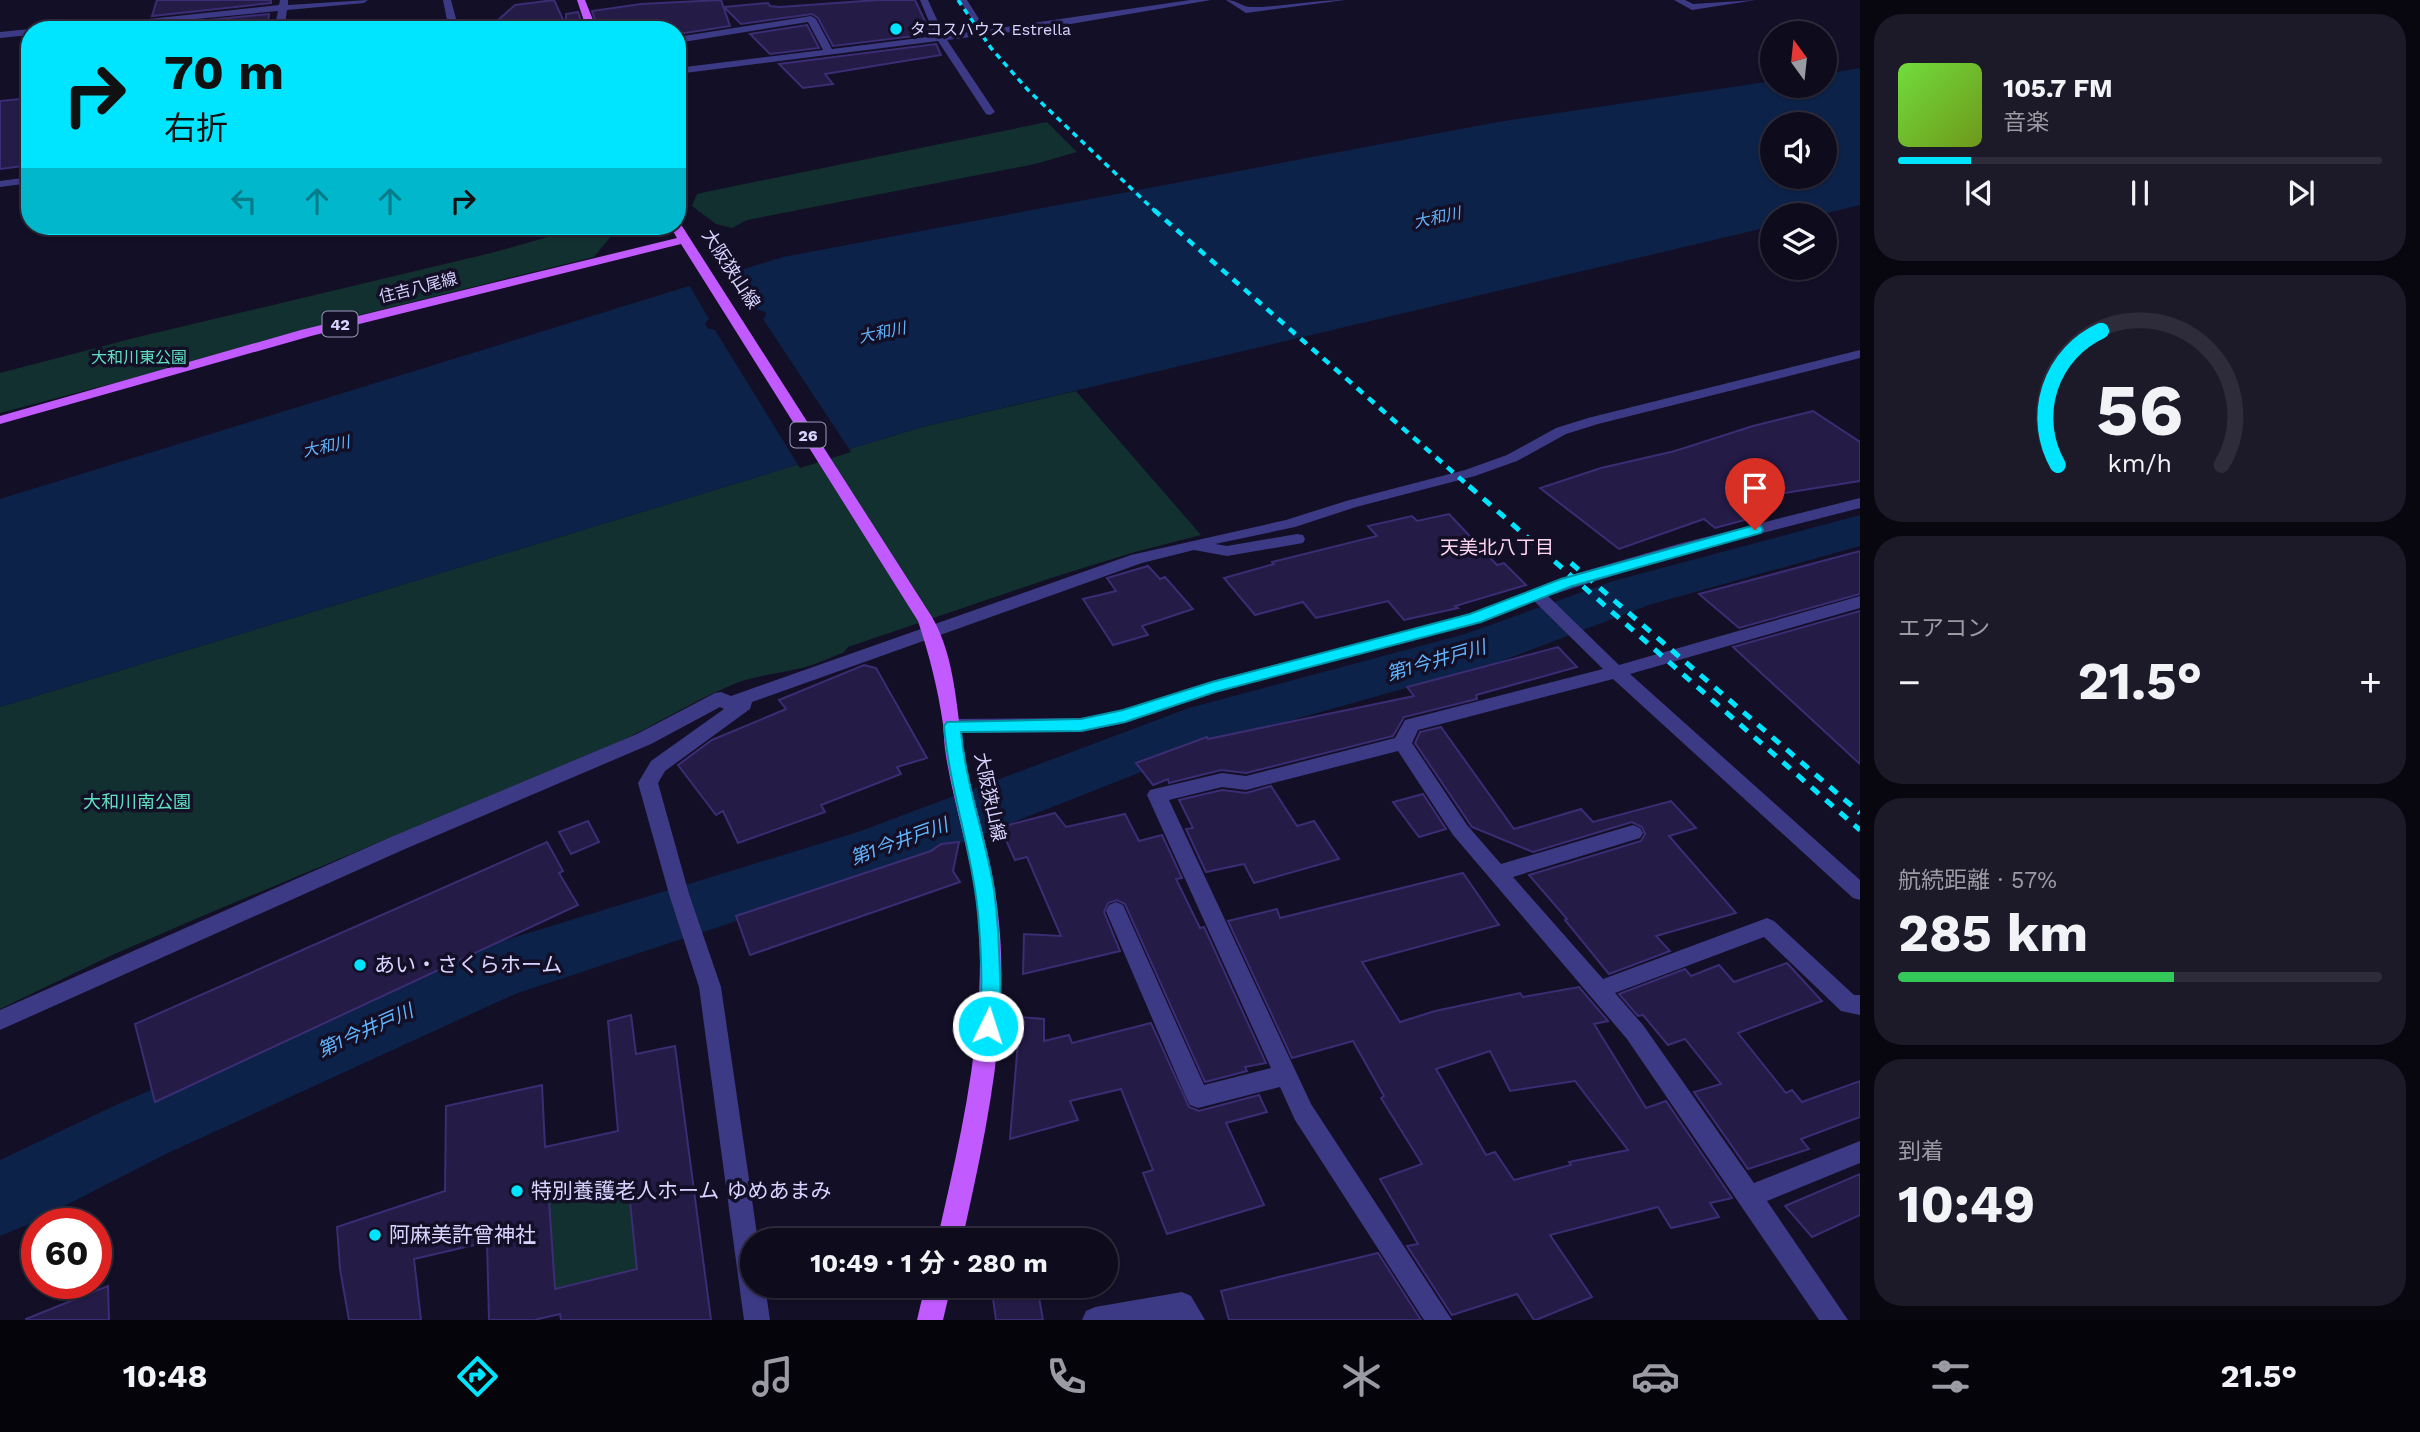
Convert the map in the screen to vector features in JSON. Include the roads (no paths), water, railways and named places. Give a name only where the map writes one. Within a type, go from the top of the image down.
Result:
[{"type":"main road","points":[[580,0],[588,21]]},
{"type":"main road","name":"大阪狭山線","points":[[682,235],[928,627],[953,726],[955,757],[983,884],[989,926],[991,1001],[979,1102],[952,1228]]},
{"type":"main road","name":"住吉八尾線","points":[[0,420],[306,333],[687,244]]},
{"type":"main road","points":[[930,1320],[935,1298]]},
{"type":"street","points":[[132,21],[284,4],[364,0]]},
{"type":"street","points":[[447,0],[452,21]]},
{"type":"street","points":[[924,0],[940,37],[990,112]]},
{"type":"street","points":[[963,0],[982,28]]},
{"type":"street","points":[[686,70],[1053,24],[1207,0]]},
{"type":"street","points":[[1230,0],[1246,10],[1341,0]]},
{"type":"street","points":[[1678,0],[1692,7],[1752,0]]},
{"type":"street","points":[[686,39],[811,19],[828,50]]},
{"type":"street","points":[[0,34],[21,33]]},
{"type":"street","points":[[0,184],[21,181]]},
{"type":"street","points":[[0,1020],[398,843],[644,739],[721,698],[729,704],[928,627],[956,621],[1072,581],[1190,545],[1289,524],[1351,504],[1490,467],[1512,458],[1561,430],[1860,354]]},
{"type":"street","points":[[953,726],[1081,725],[1125,716],[1212,687],[1475,618],[1567,582],[1684,548],[1857,507]]},
{"type":"street","points":[[1190,545],[1227,551],[1297,539]]},
{"type":"street","points":[[1536,594],[1616,672],[1860,892]]},
{"type":"street","points":[[1439,1320],[1303,1112],[1157,795],[1222,780],[1246,783],[1402,743],[1411,725],[1616,672],[1860,602]]},
{"type":"street","points":[[757,1320],[710,987],[679,894],[648,783],[658,766],[766,689]]},
{"type":"street","points":[[1402,743],[1460,830],[1635,1031],[1835,1320]]},
{"type":"street","points":[[1498,873],[1633,833]]},
{"type":"street","points":[[1116,911],[1198,1097],[1286,1075]]},
{"type":"street","points":[[1599,990],[1767,928],[1849,1004],[1860,1005]]},
{"type":"street","points":[[1748,1197],[1860,1153]]},
{"type":"street","points":[[1095,1320],[1182,1305],[1192,1320]]},
{"type":"water","name":"大和川","points":[[1860,68],[1860,205],[1837,211],[1837,203],[1760,203],[1760,229],[922,427],[0,707],[0,499],[783,257],[1498,122],[1760,83],[1760,98],[1838,98],[1838,72]]},
{"type":"waterway","name":"第1今井戸川","points":[[0,1199],[142,1129],[496,972],[873,852],[1209,723],[1480,649],[1631,593],[1860,530]]},
{"type":"railway","points":[[958,0],[991,48],[1028,90],[1156,212]]},
{"type":"railway","points":[[1154,210],[1471,488]]},
{"type":"railway","points":[[1469,486],[1860,830]]},
{"type":"railway","points":[[1571,563],[1860,813]]},
{"type":"place","name":"タコスハウス Estrella","points":[[896,29]]},
{"type":"place","name":"あい・さくらホーム","points":[[360,965]]},
{"type":"place","name":"特別養護老人ホーム ゆめあまみ","points":[[517,1191]]},
{"type":"place","name":"阿麻美許曾神社","points":[[375,1235]]},
{"type":"district","name":"天美北八丁目","points":[[1497,547]]},
{"type":"park label","name":"大和川東公園","points":[[139,357]]},
{"type":"park label","name":"大和川南公園","points":[[137,802]]}]
